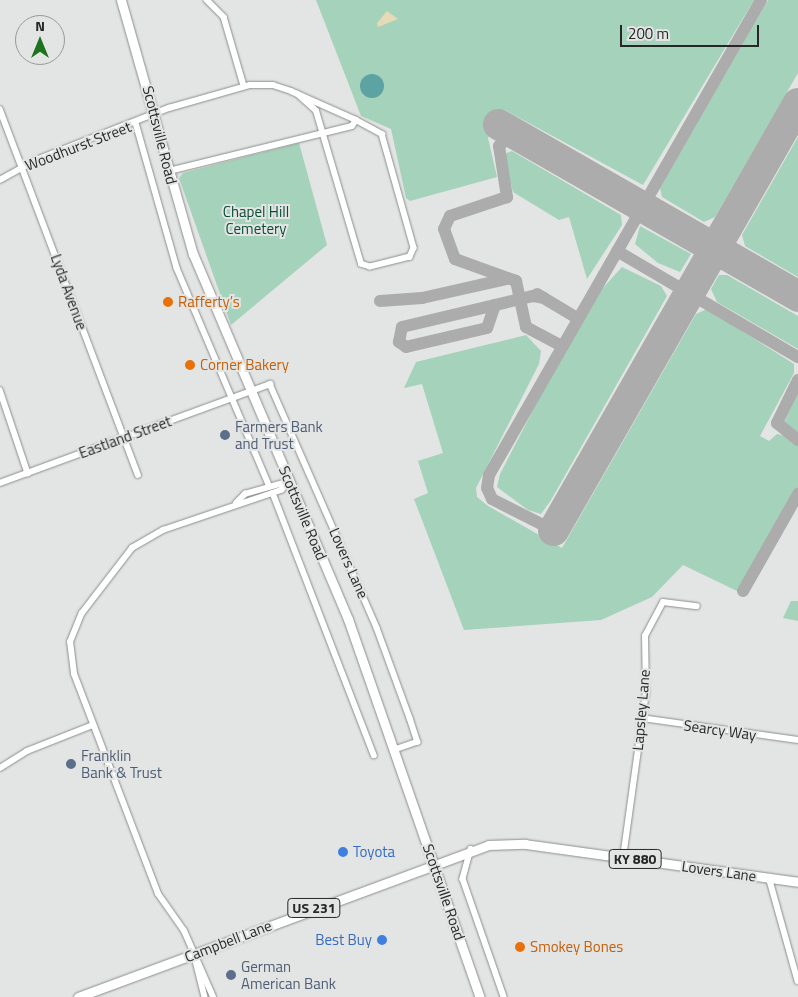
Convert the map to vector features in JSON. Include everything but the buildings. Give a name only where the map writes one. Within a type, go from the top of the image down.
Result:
[{"type":"main road","name":"Scottsville Road","points":[[121,0],[193,254],[348,620],[480,997]]},
{"type":"main road","name":"Lovers Lane","points":[[434,863],[471,850],[525,844],[798,882]]},
{"type":"main road","name":"Campbell Lane","points":[[78,997],[434,863]]},
{"type":"street","points":[[207,0],[224,17],[244,86]]},
{"type":"street","name":"Woodhurst Street","points":[[0,180],[24,166],[136,123],[154,114],[244,86],[273,85],[356,120],[383,136],[414,248],[410,257],[370,267],[361,264],[323,133]]},
{"type":"street","points":[[298,94],[316,111],[323,133]]},
{"type":"street","name":"Lyda Avenue","points":[[0,109],[24,166],[138,475]]},
{"type":"street","points":[[168,171],[352,126],[356,120]]},
{"type":"street","points":[[136,123],[163,228],[230,398],[268,486]]},
{"type":"street","name":"Lovers Lane","points":[[250,391],[270,384],[378,628],[418,742],[395,750]]},
{"type":"street","points":[[0,390],[28,473]]},
{"type":"street","name":"Eastland Street","points":[[0,483],[250,391]]},
{"type":"street","points":[[213,997],[194,954],[158,894],[93,725],[70,659],[71,635],[82,613],[118,561],[139,542],[236,503],[268,486],[290,481]]},
{"type":"street","points":[[236,503],[273,493],[290,481]]},
{"type":"street","points":[[273,493],[374,755]]},
{"type":"street","name":"Lapsley Lane","points":[[623,858],[647,680],[643,642],[651,620],[667,600],[697,606]]},
{"type":"street","name":"Searcy Way","points":[[642,718],[798,740]]},
{"type":"street","points":[[0,768],[27,751],[93,725]]},
{"type":"street","points":[[471,850],[463,879],[504,997]]},
{"type":"street","points":[[769,878],[798,981]]},
{"type":"street","points":[[194,954],[205,997]]},
{"type":"green space","points":[[316,0],[754,0],[643,185],[505,110],[488,138],[497,177],[410,201],[406,198],[391,129],[361,116]]},
{"type":"green space","points":[[768,0],[798,0],[798,73],[715,217],[704,222],[662,197],[660,188]]},
{"type":"green space","points":[[798,137],[798,277],[745,246],[742,235]]},
{"type":"green space","name":"Chapel Hill Cemetery","points":[[299,143],[327,245],[231,325],[179,178],[183,173]]},
{"type":"green space","points":[[512,151],[621,215],[622,225],[587,279],[569,217],[559,220],[513,192],[504,154]]},
{"type":"green space","points":[[640,226],[691,254],[680,272],[658,263],[635,244]]},
{"type":"green space","points":[[622,267],[661,286],[667,296],[551,500],[541,514],[528,510],[497,487],[500,474],[559,360],[602,289]]},
{"type":"green space","points":[[719,275],[727,275],[798,316],[798,349],[717,302],[711,289]]},
{"type":"green space","points":[[707,309],[794,364],[794,373],[760,436],[769,441],[777,434],[798,443],[798,487],[737,591],[683,565],[652,597],[601,620],[464,630],[414,499],[428,493],[418,461],[443,453],[422,384],[404,388],[416,362],[526,335],[541,351],[539,364],[476,488],[477,497],[488,506],[562,548],[696,314]]},
{"type":"green space","points":[[798,392],[798,435],[784,424]]},
{"type":"green space","points":[[791,601],[798,601],[798,621],[783,618]]},
{"type":"sand","points":[[387,11],[398,19],[378,27],[377,23]]},
{"type":"water","points":[[372,74],[381,77],[384,86],[381,95],[372,98],[363,95],[360,86],[363,77]]},
{"type":"taxiway","points":[[553,530],[492,499],[487,488],[489,475],[761,0]]},
{"type":"taxiway","points":[[524,138],[509,136],[499,146],[507,197],[450,216],[444,229],[455,259],[516,281],[526,327],[561,346]]},
{"type":"taxiway","points":[[617,251],[798,357]]},
{"type":"taxiway","points":[[380,301],[422,298],[506,279]]},
{"type":"taxiway","points":[[537,294],[577,318]]},
{"type":"taxiway","points":[[495,305],[487,328],[406,347],[399,342],[402,327],[533,296],[544,298]]},
{"type":"taxiway","points":[[798,380],[777,423],[798,440]]},
{"type":"taxiway","points":[[743,591],[798,494]]},
{"type":"runway","points":[[553,530],[798,103]]},
{"type":"runway","points":[[498,124],[798,296]]},
{"type":"place","name":"Rafferty’s","points":[[168,302]]},
{"type":"place","name":"Corner Bakery","points":[[190,365]]},
{"type":"place","name":"Farmers Bank and Trust","points":[[225,435]]},
{"type":"place","name":"Franklin Bank & Trust","points":[[71,764]]},
{"type":"place","name":"Toyota","points":[[343,852]]},
{"type":"place","name":"Best Buy","points":[[382,940]]},
{"type":"place","name":"Smokey Bones","points":[[520,947]]},
{"type":"place","name":"German American Bank","points":[[231,975]]}]
